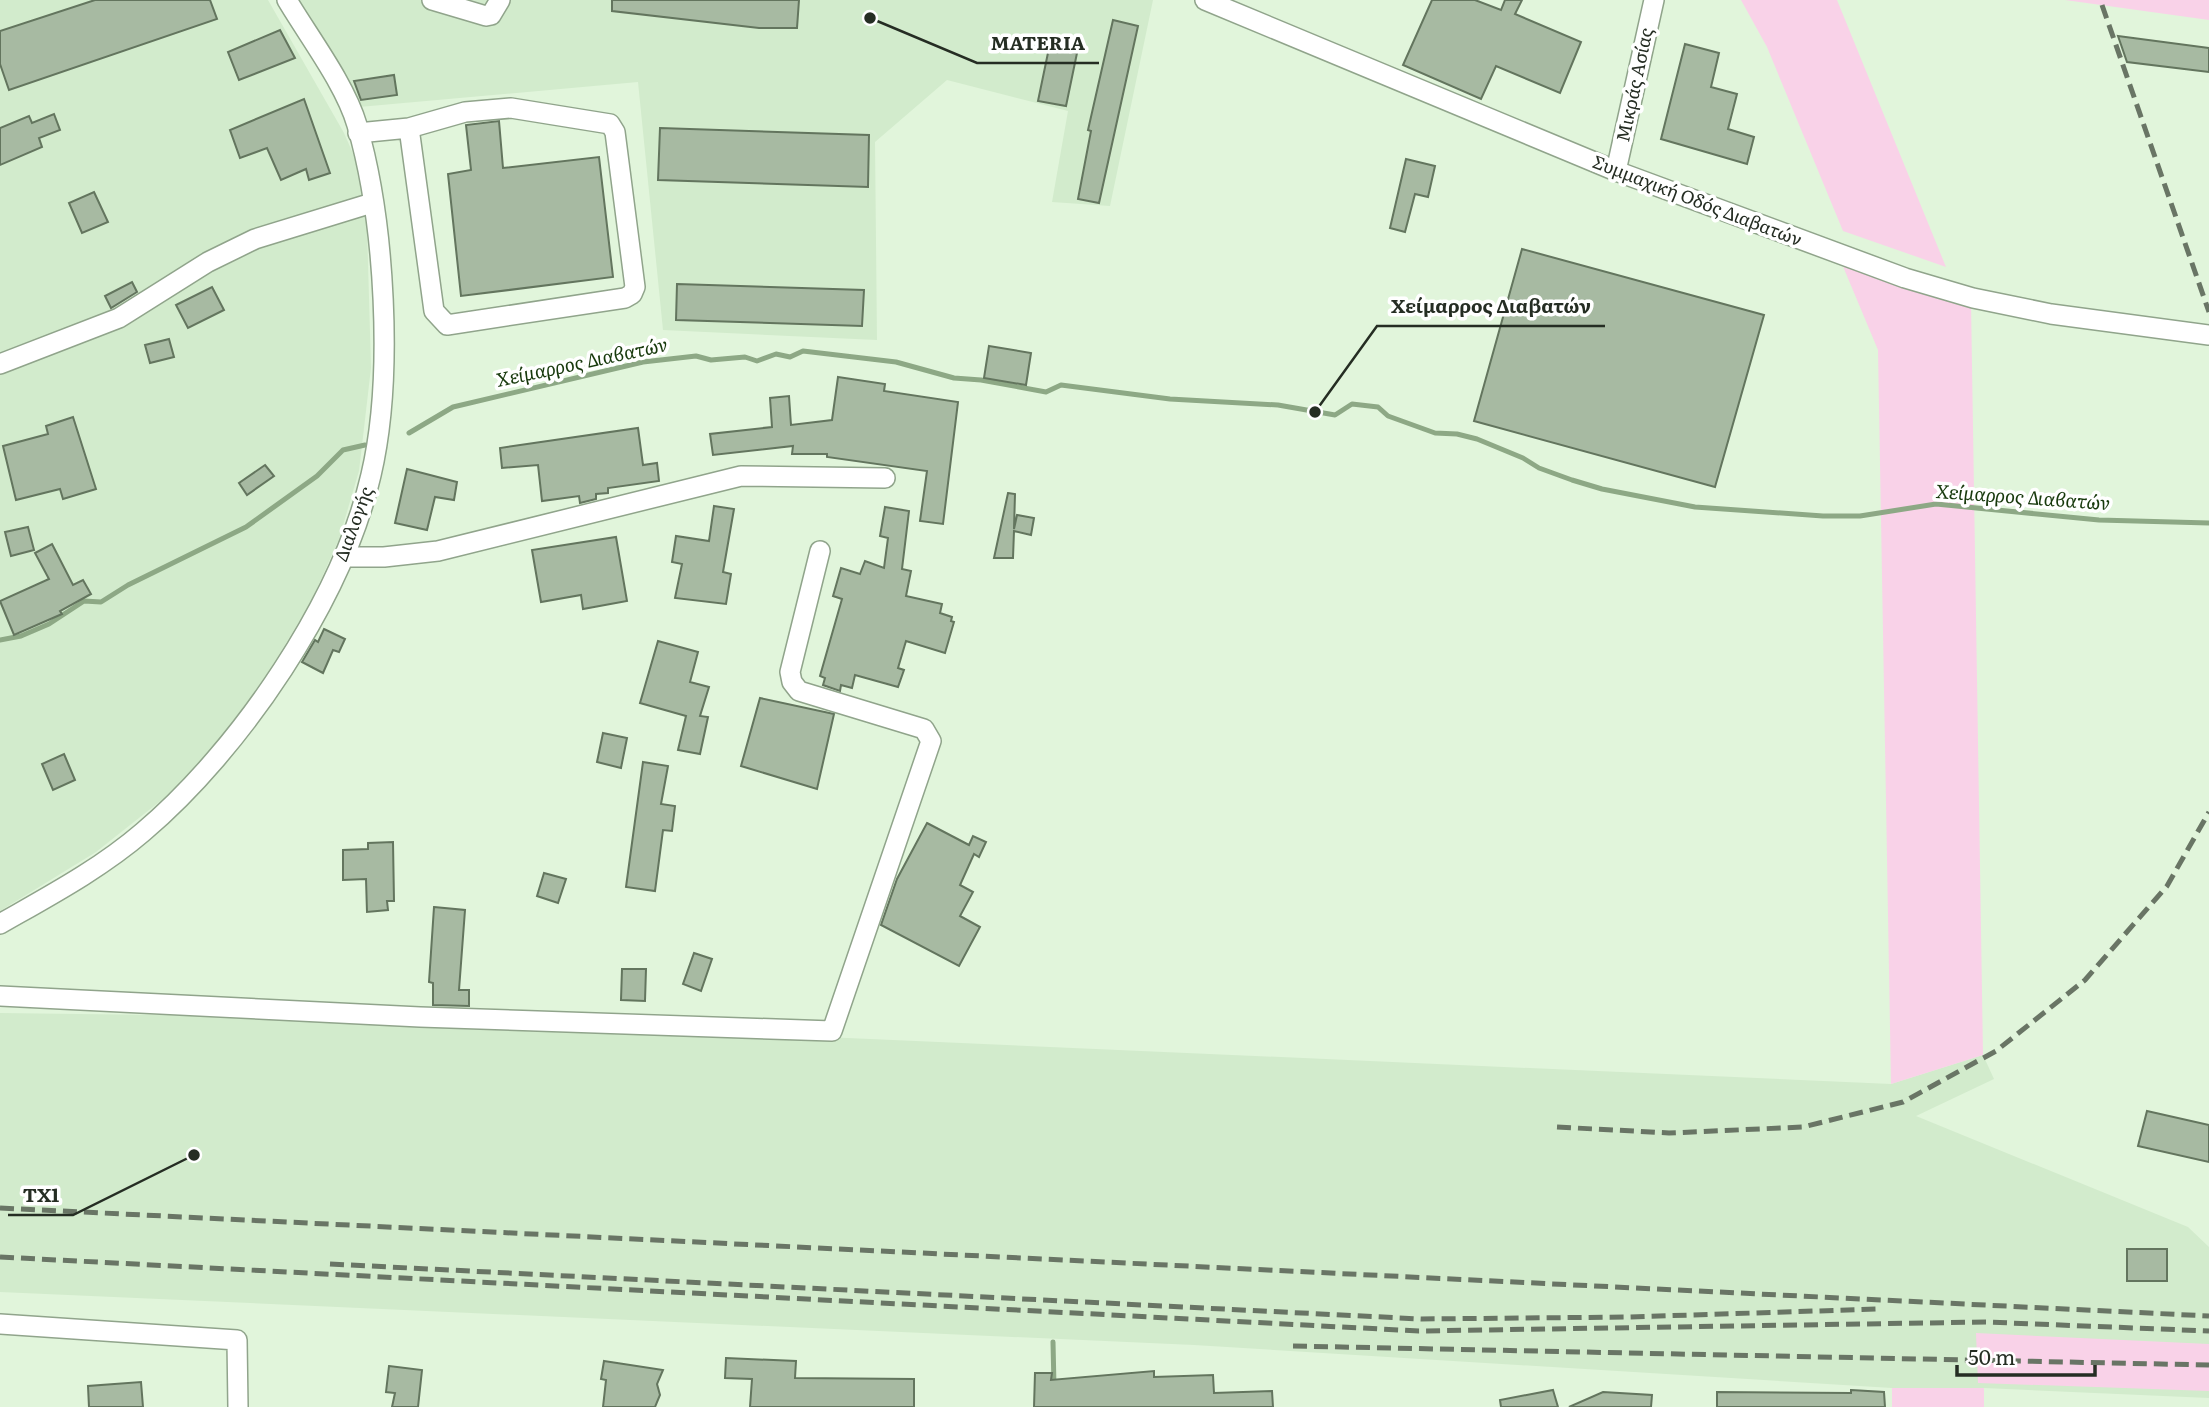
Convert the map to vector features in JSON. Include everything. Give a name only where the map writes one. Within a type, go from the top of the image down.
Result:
[{"type":"street","name":"Διαλογής","points":[[0,924],[104,861],[141,834],[219,757],[276,677],[324,599],[344,557],[371,474],[378,421],[382,325],[372,203],[358,133],[345,98],[287,0]]},
{"type":"street","points":[[432,0],[486,16],[491,15],[500,0]]},
{"type":"street","name":"Συμμαχική Οδός Διαβατών","points":[[1205,0],[1616,170],[1835,253],[1973,298],[2051,314],[2209,335]]},
{"type":"street","name":"Μικράς Ασίας","points":[[1616,170],[1654,0]]},
{"type":"street","points":[[358,133],[409,128],[465,112],[511,108],[538,110],[610,124],[615,132],[635,287],[632,294],[625,298],[447,325],[439,320],[434,311],[409,128]]},
{"type":"street","points":[[0,364],[119,318],[208,262],[255,239],[297,223],[372,203]]},
{"type":"street","points":[[344,557],[384,557],[438,551],[741,476],[885,478]]},
{"type":"street","points":[[0,996],[420,1017],[832,1031],[931,741],[924,729],[799,691],[792,682],[790,672],[820,551]]},
{"type":"street","points":[[0,1324],[237,1340],[238,1407]]},
{"type":"shaded area","points":[[0,0],[268,0],[344,133],[355,158],[367,227],[371,368],[359,471],[339,539],[311,602],[266,676],[206,758],[168,795],[96,852],[0,911]]},
{"type":"shaded area","points":[[296,0],[1153,0],[1110,206],[1052,202],[1068,111],[947,80],[875,142],[877,340],[663,330],[638,82],[359,107]]},
{"type":"shaded area","points":[[1741,0],[1837,0],[1946,267],[1843,231],[1767,47]]},
{"type":"shaded area","points":[[2065,0],[2209,0],[2209,20]]},
{"type":"shaded area","points":[[1842,264],[1971,303],[1983,1055],[1891,1084],[1878,350]]},
{"type":"shaded area","points":[[0,1013],[395,1018],[1891,1084],[1983,1055],[1994,1079],[1916,1116],[2188,1227],[2209,1247],[2209,1398],[1984,1388],[1892,1388],[1194,1345],[0,1292]]},
{"type":"shaded area","points":[[1976,1333],[2209,1344],[2209,1391],[1978,1383]]},
{"type":"shaded area","points":[[1892,1388],[1984,1388],[1984,1407],[1892,1407]]},
{"type":"building","points":[[95,0],[210,0],[217,19],[9,90],[0,64],[0,31]]},
{"type":"building","points":[[612,0],[799,0],[797,28],[759,28],[612,11]]},
{"type":"building","points":[[1432,0],[1475,0],[1501,10],[1505,0],[1522,0],[1515,14],[1581,42],[1560,93],[1496,66],[1481,99],[1403,65]]},
{"type":"building","points":[[1113,20],[1138,26],[1099,203],[1078,199],[1091,131],[1088,130]]},
{"type":"building","points":[[280,30],[295,58],[239,80],[228,52]]},
{"type":"building","points":[[2118,36],[2209,48],[2209,72],[2127,62]]},
{"type":"building","points":[[1685,44],[1719,53],[1711,87],[1737,94],[1728,129],[1754,137],[1747,164],[1661,139]]},
{"type":"building","points":[[1049,48],[1077,53],[1066,106],[1038,101]]},
{"type":"building","points":[[394,75],[397,95],[361,100],[354,81]]},
{"type":"building","points":[[304,99],[330,173],[309,180],[306,169],[281,180],[267,148],[240,158],[230,130]]},
{"type":"building","points":[[54,114],[60,130],[39,138],[42,147],[0,165],[0,128],[29,116],[32,123]]},
{"type":"building","points":[[499,121],[503,168],[599,157],[613,277],[461,296],[448,174],[471,170],[466,125]]},
{"type":"building","points":[[660,128],[869,135],[868,187],[658,180]]},
{"type":"building","points":[[1406,159],[1435,166],[1428,197],[1415,194],[1405,232],[1390,228]]},
{"type":"building","points":[[94,192],[108,222],[82,233],[69,203]]},
{"type":"building","points":[[1522,249],[1764,315],[1715,487],[1474,421]]},
{"type":"building","points":[[132,282],[137,292],[111,308],[105,296]]},
{"type":"building","points":[[677,284],[864,290],[862,326],[676,320]]},
{"type":"building","points":[[212,287],[224,310],[188,328],[176,305]]},
{"type":"building","points":[[169,339],[174,357],[150,363],[145,345]]},
{"type":"building","points":[[989,346],[1031,353],[1026,385],[984,378]]},
{"type":"building","points":[[838,377],[885,384],[884,391],[958,402],[943,524],[920,521],[927,471],[827,457],[827,454],[792,454],[793,446],[713,455],[710,434],[772,427],[770,398],[789,396],[791,425],[832,420]]},
{"type":"building","points":[[73,417],[96,489],[63,499],[60,489],[16,500],[3,446],[48,434],[46,426]]},
{"type":"building","points":[[638,428],[643,465],[657,463],[659,481],[608,488],[608,493],[596,494],[596,499],[580,503],[579,496],[542,501],[538,465],[502,468],[500,448]]},
{"type":"building","points":[[265,465],[274,476],[247,495],[239,483]]},
{"type":"building","points":[[407,469],[457,482],[454,500],[435,497],[427,530],[395,523]]},
{"type":"building","points":[[1008,493],[1015,494],[1014,529],[1017,515],[1034,518],[1031,535],[1014,531],[1013,558],[994,558]]},
{"type":"building","points":[[714,506],[734,509],[723,572],[731,574],[726,604],[675,598],[682,564],[672,562],[676,536],[709,541]]},
{"type":"building","points":[[885,507],[909,511],[902,569],[911,571],[906,596],[942,604],[940,613],[952,617],[951,621],[954,622],[945,653],[906,641],[898,668],[904,670],[898,687],[855,675],[852,688],[841,685],[840,691],[823,685],[825,678],[820,676],[842,599],[833,596],[841,568],[860,574],[865,561],[884,568],[888,538],[880,536]]},
{"type":"building","points":[[28,527],[34,550],[11,556],[5,532]]},
{"type":"building","points":[[616,537],[627,601],[583,609],[581,595],[541,602],[532,550]]},
{"type":"building","points":[[52,544],[73,585],[83,580],[91,594],[60,611],[62,614],[14,635],[0,601],[49,579],[35,553]]},
{"type":"building","points":[[324,629],[345,639],[339,652],[333,650],[323,673],[302,662],[315,640],[318,642]]},
{"type":"building","points":[[658,641],[698,652],[690,682],[709,687],[700,716],[708,717],[700,754],[678,750],[686,716],[640,703]]},
{"type":"building","points":[[760,698],[834,714],[817,789],[741,766]]},
{"type":"building","points":[[603,733],[627,738],[621,768],[597,762]]},
{"type":"building","points":[[64,754],[75,780],[53,790],[42,764]]},
{"type":"building","points":[[643,762],[668,766],[661,804],[675,806],[672,831],[663,830],[655,891],[626,887]]},
{"type":"building","points":[[927,823],[969,845],[973,836],[986,842],[979,857],[974,854],[960,885],[973,892],[960,916],[980,927],[959,966],[881,925],[897,879]]},
{"type":"building","points":[[393,842],[394,901],[387,901],[388,910],[367,912],[366,879],[343,880],[343,850],[368,849],[368,843]]},
{"type":"building","points":[[544,873],[566,879],[558,903],[537,896]]},
{"type":"building","points":[[434,907],[465,910],[459,990],[469,990],[469,1006],[433,1005],[433,983],[429,982]]},
{"type":"building","points":[[694,953],[712,959],[701,991],[683,984]]},
{"type":"building","points":[[622,969],[646,969],[645,1001],[621,1000]]},
{"type":"building","points":[[2147,1111],[2209,1125],[2209,1162],[2138,1146]]},
{"type":"building","points":[[2127,1249],[2167,1249],[2167,1281],[2127,1281]]},
{"type":"building","points":[[726,1358],[796,1361],[795,1378],[914,1379],[914,1407],[750,1407],[752,1379],[725,1378]]},
{"type":"building","points":[[604,1361],[663,1370],[657,1384],[660,1395],[655,1407],[603,1407],[606,1380],[601,1379]]},
{"type":"building","points":[[389,1366],[422,1370],[418,1407],[392,1407],[395,1393],[386,1392]]},
{"type":"building","points":[[1154,1371],[1154,1377],[1213,1375],[1214,1393],[1272,1391],[1273,1407],[1034,1407],[1035,1373],[1052,1373],[1051,1380]]},
{"type":"building","points":[[141,1382],[143,1407],[89,1407],[88,1386]]},
{"type":"building","points":[[1553,1390],[1558,1407],[1501,1407],[1500,1400]]},
{"type":"building","points":[[1851,1390],[1884,1392],[1885,1407],[1717,1407],[1717,1392],[1851,1393]]},
{"type":"building","points":[[1603,1392],[1652,1395],[1651,1407],[1569,1407]]},
{"type":"waterway","name":"Χείμαρρος Διαβατών","points":[[409,433],[453,407],[643,362],[696,356],[711,360],[745,357],[757,361],[776,354],[790,357],[803,351],[896,362],[954,378],[1046,392],[1061,385],[1170,399],[1278,405],[1335,415],[1352,404],[1378,407],[1388,416],[1435,433],[1457,434],[1477,439],[1572,480],[1602,489],[1695,507],[1860,516],[1936,504],[2099,520],[2209,523]]},
{"type":"waterway","name":"Χείμαρρος Διαβατών","points":[[0,640],[21,636],[49,624],[84,601],[101,602],[128,585],[246,527],[317,476],[343,450],[365,445]]},
{"type":"waterway","points":[[1053,1342],[1054,1386]]},
{"type":"railway","points":[[2102,5],[2209,312]]},
{"type":"railway","points":[[1557,1127],[1669,1133],[1803,1127],[1903,1102],[1996,1051],[2085,980],[2167,886],[2209,812]]},
{"type":"railway","points":[[0,1208],[2209,1316]]},
{"type":"railway","points":[[0,1257],[1419,1331],[1986,1322],[2209,1331]]},
{"type":"railway","points":[[330,1264],[1421,1319],[1628,1317],[1879,1309]]},
{"type":"railway","points":[[1293,1346],[2209,1365]]},
{"type":"place","name":"MATERIA","points":[[870,18]]},
{"type":"place","name":"Χείμαρρος Διαβατών","points":[[1315,412]]},
{"type":"place","name":"ΤΧ1","points":[[194,1155]]}]
